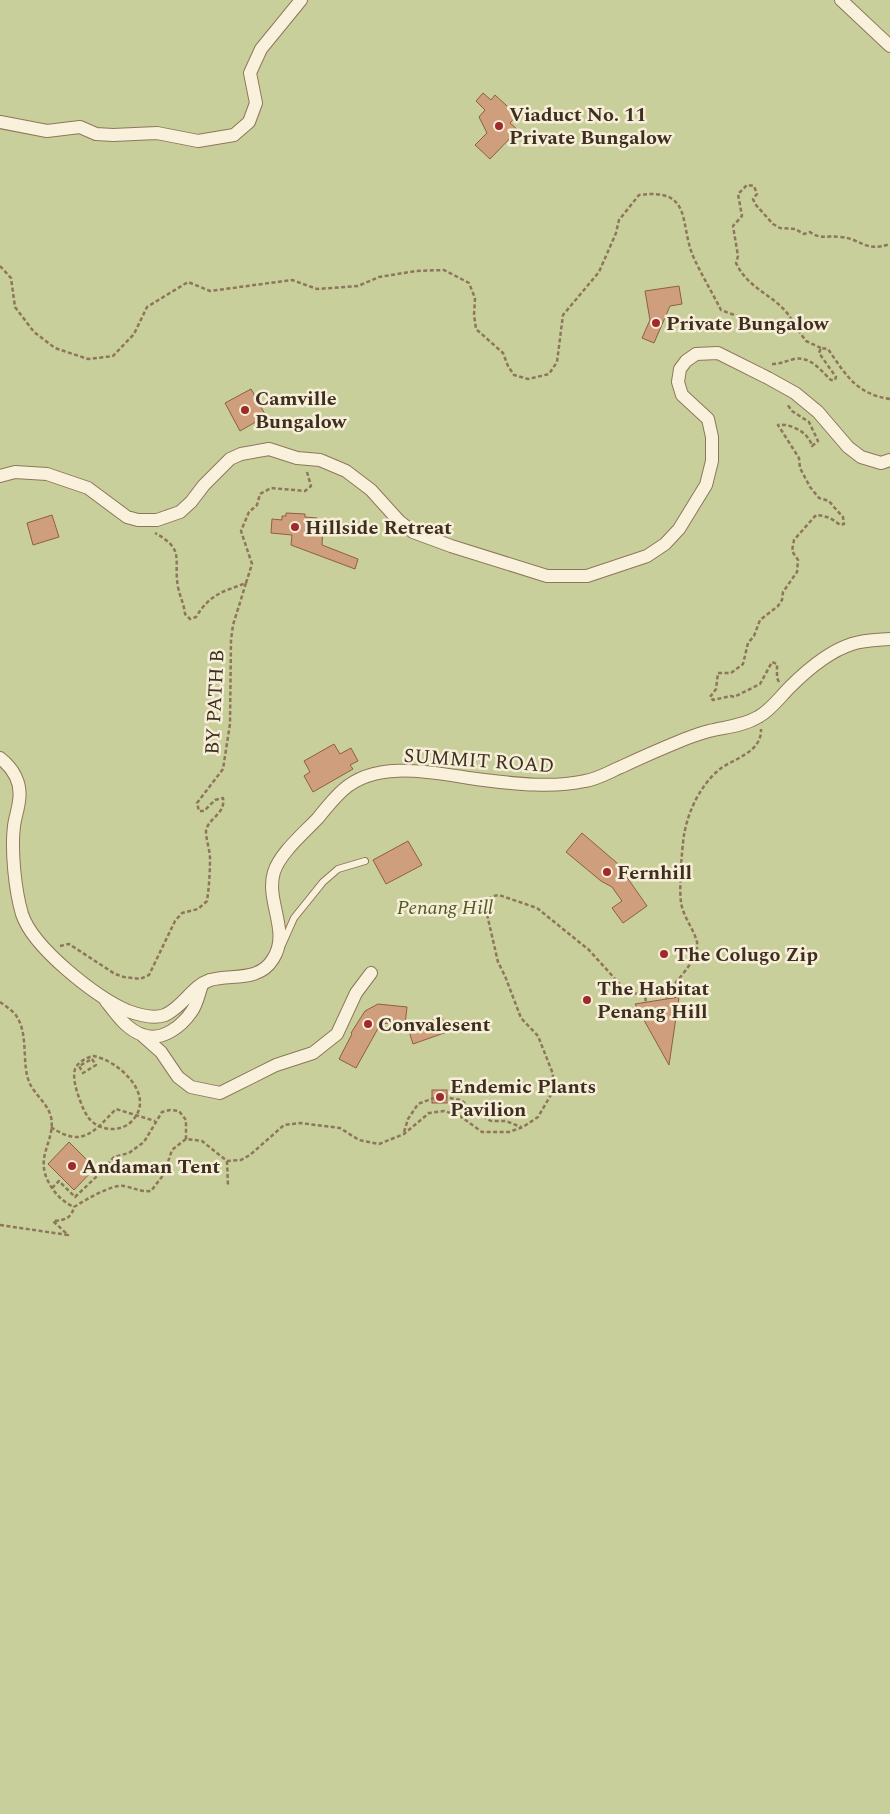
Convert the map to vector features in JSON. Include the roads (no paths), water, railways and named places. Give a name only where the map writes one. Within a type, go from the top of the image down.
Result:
[{"type":"street","points":[[0,122],[48,131],[80,127],[96,134],[157,133],[198,141],[234,135],[249,122],[256,102],[250,72],[261,49],[301,0]]},
{"type":"street","points":[[841,0],[890,46]]},
{"type":"street","points":[[0,476],[15,472],[47,474],[88,488],[127,517],[138,520],[157,520],[180,512],[230,459],[241,454],[269,449],[298,458],[320,460],[346,471],[371,490],[399,521],[413,532],[547,576],[587,576],[647,556],[665,544],[679,529],[706,485],[712,461],[712,437],[708,418],[682,395],[678,382],[680,369],[686,361],[696,354],[718,353],[768,378],[795,393],[818,412],[848,448],[861,457],[881,463],[890,460]]},
{"type":"street","name":"SUMMIT ROAD","points":[[278,950],[281,939],[273,888],[274,872],[283,857],[345,787],[375,774],[419,770],[520,783],[561,785],[587,781],[687,739],[709,731],[738,725],[759,717],[822,660],[852,644],[890,638]]},
{"type":"street","points":[[0,758],[12,768],[18,783],[20,798],[14,825],[15,879],[22,914],[28,928],[46,949],[76,978],[128,1011],[150,1017],[164,1016],[176,1008],[202,983],[214,979],[254,974],[264,970],[272,962],[278,950]]},
{"type":"street","points":[[103,996],[122,1022],[143,1036],[160,1052],[178,1076],[190,1087],[220,1094],[276,1065],[313,1053],[337,1034],[356,993],[371,973]]},
{"type":"street","points":[[143,1036],[160,1036],[177,1028],[193,1010],[202,983]]},
{"type":"lane","points":[[278,950],[285,940],[294,918],[323,882],[338,869],[365,861]]},
{"type":"place","name":"Viaduct No. 11 Private Bungalow","points":[[499,126]]},
{"type":"place","name":"Private Bungalow","points":[[656,323]]},
{"type":"place","name":"Camville Bungalow","points":[[245,410]]},
{"type":"place","name":"Hillside Retreat","points":[[295,527]]},
{"type":"place","name":"Fernhill","points":[[607,872]]},
{"type":"place","name":"The Colugo Zip","points":[[664,954]]},
{"type":"place","name":"The Habitat Penang Hill","points":[[587,1000]]},
{"type":"place","name":"Convalesent","points":[[368,1024]]},
{"type":"place","name":"Endemic Plants Pavilion","points":[[440,1097]]},
{"type":"place","name":"Andaman Tent","points":[[72,1166]]},
{"type":"park label","name":"Penang Hill","points":[[445,907]]}]
